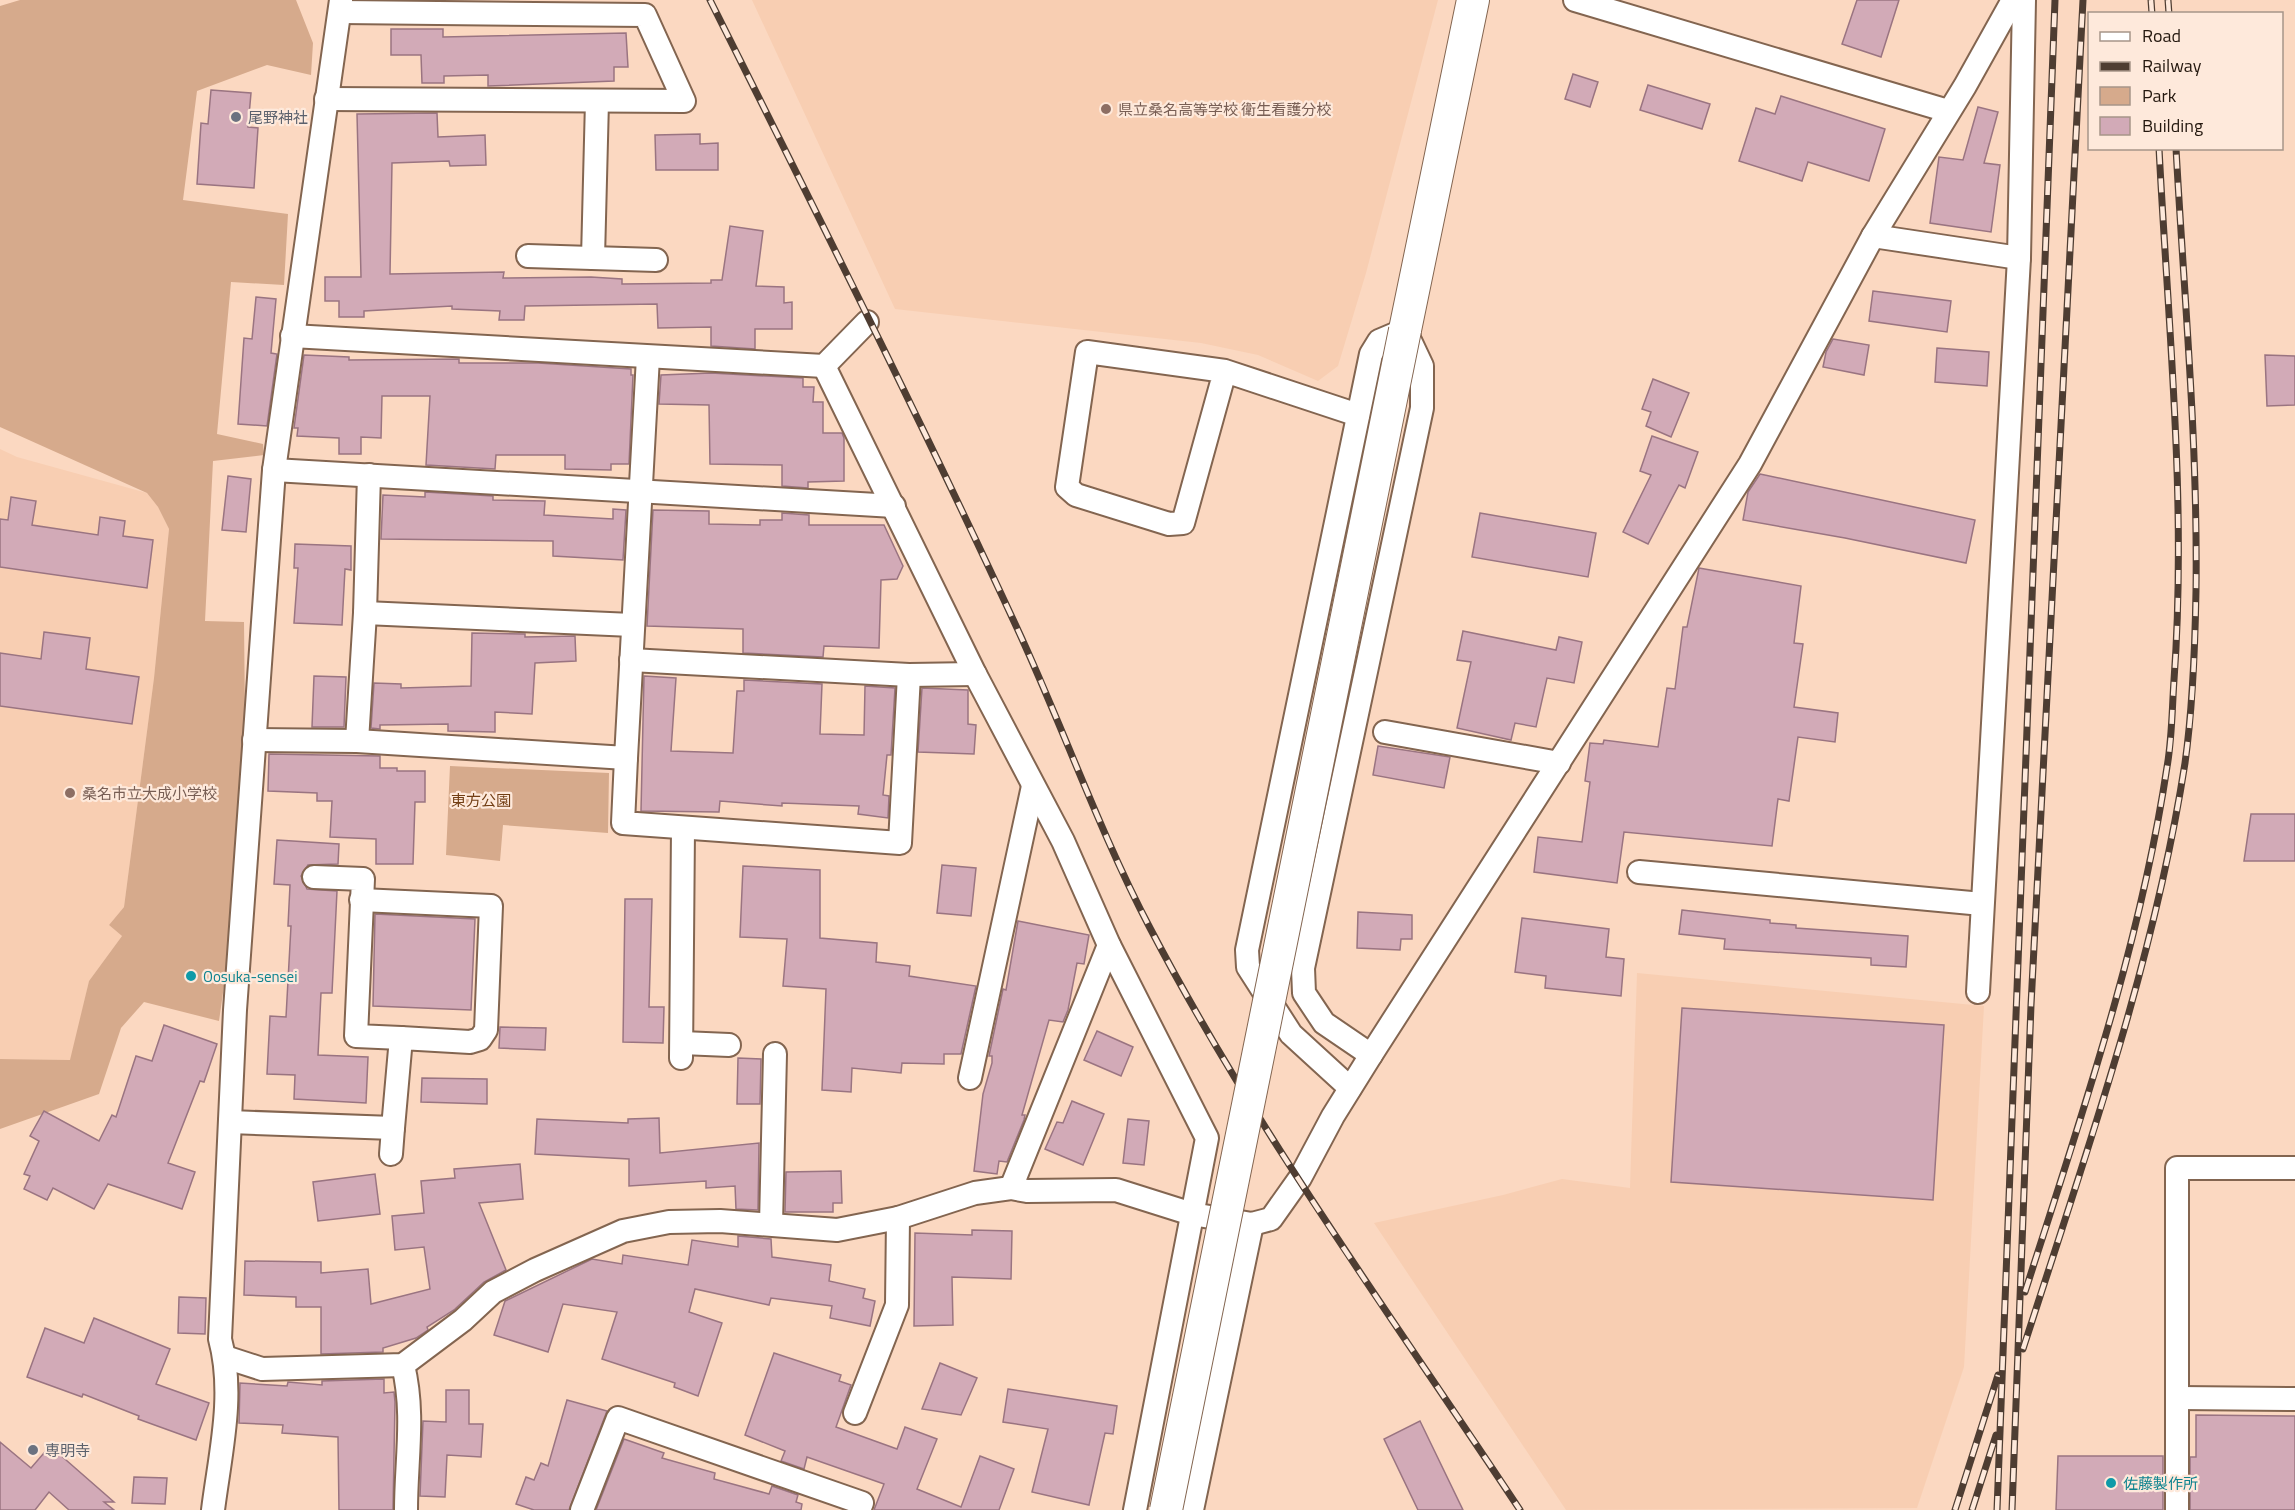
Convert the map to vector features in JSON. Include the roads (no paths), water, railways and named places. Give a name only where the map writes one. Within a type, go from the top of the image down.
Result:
[{"type":"street","points":[[1166,1510],[1473,0]]},
{"type":"street","points":[[1575,0],[1948,111]]},
{"type":"street","points":[[225,1357],[262,1369],[403,1365],[463,1320],[493,1292],[623,1231],[669,1222],[720,1221],[837,1230],[898,1218],[975,1193],[1011,1188],[1027,1191],[1116,1190],[1192,1214],[1252,1224],[1271,1219],[1300,1178],[1350,1088],[1750,464],[1873,236],[2013,0]]},
{"type":"street","points":[[1978,992],[2019,258],[2024,0]]},
{"type":"street","points":[[213,1510],[227,1396],[225,1357],[220,1339],[230,1122],[274,470],[326,99],[341,6],[645,15],[684,101],[326,99]]},
{"type":"street","points":[[593,258],[597,101]]},
{"type":"street","points":[[1873,236],[2019,258]]},
{"type":"street","points":[[528,256],[656,260]]},
{"type":"street","points":[[292,336],[824,366],[867,322]]},
{"type":"street","points":[[1350,1088],[1291,1034],[1248,967],[1247,950],[1371,354],[1379,341],[1405,330]]},
{"type":"street","points":[[1371,1055],[1324,1023],[1304,993],[1303,968],[1422,408],[1422,366],[1405,330]]},
{"type":"street","points":[[1225,371],[1184,523],[1168,524],[1158,521],[1076,495],[1067,487],[1087,352],[1225,371],[1358,415]]},
{"type":"street","points":[[648,357],[623,823],[900,843],[909,675]]},
{"type":"street","points":[[824,366],[975,674],[1063,841],[1109,945],[1207,1138],[1135,1510]]},
{"type":"street","points":[[274,470],[894,506]]},
{"type":"street","points":[[357,741],[365,613],[369,476]]},
{"type":"street","points":[[365,613],[632,625]]},
{"type":"street","points":[[631,660],[909,675],[975,674]]},
{"type":"street","points":[[1385,732],[1559,763]]},
{"type":"street","points":[[254,740],[357,741],[626,758]]},
{"type":"street","points":[[970,1078],[1033,786]]},
{"type":"street","points":[[683,829],[682,1051],[729,1045]]},
{"type":"street","points":[[1639,873],[1982,904]]},
{"type":"street","points":[[314,877],[363,879],[362,900],[356,1036],[470,1042],[480,1039],[486,1030],[491,906],[362,900]]},
{"type":"street","points":[[1011,1188],[1109,945]]},
{"type":"street","points":[[391,1154],[401,1038]]},
{"type":"street","points":[[771,1224],[776,1054]]},
{"type":"street","points":[[230,1122],[393,1128]]},
{"type":"street","points":[[2177,1510],[2179,1398],[2177,1168],[2295,1168]]},
{"type":"street","points":[[855,1413],[897,1305],[898,1218]]},
{"type":"street","points":[[1192,1510],[1252,1224]]},
{"type":"street","points":[[403,1365],[411,1420],[406,1510]]},
{"type":"street","points":[[2179,1398],[2295,1399]]},
{"type":"street","points":[[582,1510],[618,1418],[862,1503],[859,1510]]},
{"type":"railway","points":[[710,0],[866,312],[980,549],[1034,665],[1114,854],[1150,928],[1191,1003],[1280,1151],[1520,1510]]},
{"type":"railway","points":[[1997,1510],[2055,0]]},
{"type":"railway","points":[[2012,1510],[2031,1005],[2083,0]]},
{"type":"railway","points":[[2151,0],[2152,12]]},
{"type":"railway","points":[[2168,0],[2169,12]]},
{"type":"railway","points":[[2025,1292],[2087,1098],[2125,967],[2155,834],[2170,746],[2177,614],[2177,481],[2159,150]]},
{"type":"railway","points":[[2023,1349],[2116,1059],[2155,912],[2172,838],[2185,763],[2194,655],[2196,536],[2193,425],[2176,150]]},
{"type":"railway","points":[[1955,1510],[1998,1375]]},
{"type":"railway","points":[[1972,1510],[1996,1435]]},
{"type":"place","name":"県立桑名高等学校 衛生看護分校","points":[[1106,109]]},
{"type":"place","name":"尾野神社","points":[[236,117]]},
{"type":"place","name":"桑名市立大成小学校","points":[[70,793]]},
{"type":"place","name":"Oosuka-sensei","points":[[191,976]]},
{"type":"place","name":"専明寺","points":[[33,1450]]},
{"type":"place","name":"佐藤製作所","points":[[2111,1483]]},
{"type":"park label","name":"東方公園","points":[[481,800]]}]
